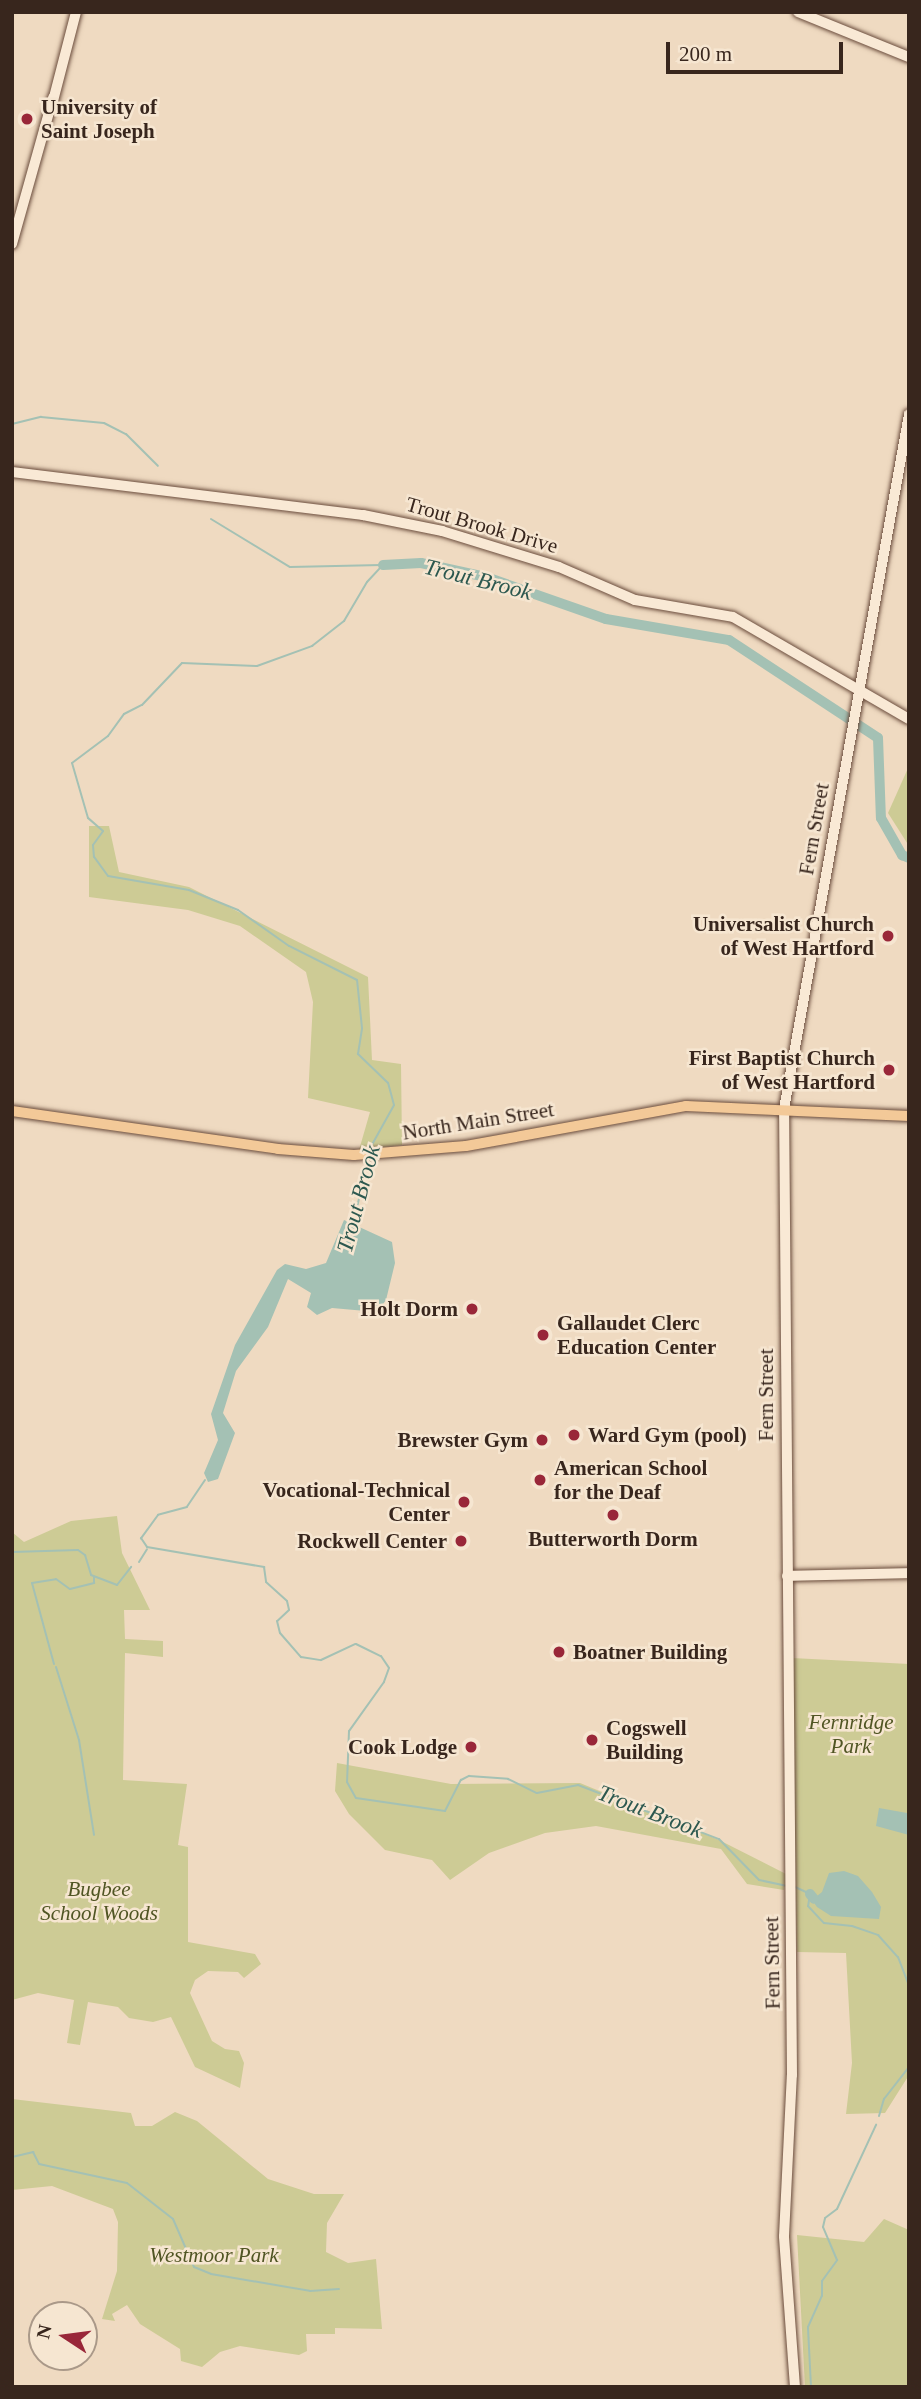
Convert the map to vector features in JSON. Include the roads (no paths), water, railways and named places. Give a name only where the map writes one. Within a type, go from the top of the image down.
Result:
[{"type":"main road","name":"North Main Street","points":[[12,1111],[278,1149],[354,1155],[466,1146],[667,1108],[784,1109],[909,1116]]},
{"type":"street","points":[[12,244],[76,12]]},
{"type":"street","points":[[798,12],[909,57]]},
{"type":"street","name":"Fern Street","points":[[795,2387],[784,2236],[792,2075],[784,1109],[909,414]]},
{"type":"street","name":"Trout Brook Drive","points":[[12,471],[421,526],[559,567],[635,600],[733,617],[909,719]]},
{"type":"street","points":[[787,1576],[909,1573]]},
{"type":"waterway","points":[[12,424],[41,417],[104,423],[126,434],[158,466]]},
{"type":"waterway","points":[[211,519],[290,567],[381,565]]},
{"type":"waterway","name":"Trout Brook","points":[[383,565],[421,563],[486,577],[606,619],[729,640],[878,738],[881,818],[902,855],[909,858]]},
{"type":"waterway","name":"Trout Brook","points":[[369,1150],[394,1105],[388,1083],[358,1054],[362,1028],[357,980],[289,946],[238,910],[189,890],[108,876],[94,857],[93,845],[103,831],[88,818],[72,763],[108,736],[124,714],[142,705],[182,663],[257,666],[312,646],[344,621],[367,582],[383,565]]},
{"type":"waterway","name":"Trout Brook","points":[[353,1225],[368,1159]]},
{"type":"waterway","name":"Trout Brook","points":[[205,1480],[187,1507],[158,1515],[141,1538],[147,1547],[264,1567],[266,1582],[287,1601],[289,1610],[277,1621],[280,1633],[301,1657],[321,1660],[356,1644],[381,1656],[389,1668],[384,1682],[349,1731],[347,1782],[356,1798],[445,1811],[461,1780],[469,1776],[508,1779],[537,1793],[578,1785],[719,1839],[759,1880],[788,1886]]},
{"type":"waterway","points":[[139,1562],[147,1549]]},
{"type":"waterway","points":[[12,1552],[78,1550],[85,1555],[91,1575],[117,1585],[131,1567]]},
{"type":"waterway","points":[[54,1664],[32,1583],[56,1579],[70,1589],[94,1583],[94,1577]]},
{"type":"waterway","points":[[56,1667],[79,1740],[94,1835]]},
{"type":"waterway","name":"Trout Brook","points":[[793,1886],[810,1894],[808,1906],[824,1923],[852,1926],[878,1935],[898,1957],[909,1986]]},
{"type":"waterway","points":[[810,1894],[814,1899]]},
{"type":"waterway","name":"Trout Brook","points":[[879,2116],[884,2099],[909,2067]]},
{"type":"waterway","name":"Trout Brook","points":[[811,2387],[808,2327],[822,2296],[822,2281],[837,2260],[823,2227],[825,2218],[837,2209],[876,2125]]},
{"type":"waterway","points":[[12,2157],[33,2152],[39,2164],[127,2183],[173,2219],[194,2267],[211,2274],[310,2291],[339,2289]]},
{"type":"place","name":"University of Saint Joseph","points":[[27,119]]},
{"type":"place","name":"Universalist Church of West Hartford","points":[[888,936]]},
{"type":"place","name":"First Baptist Church of West Hartford","points":[[889,1070]]},
{"type":"place","name":"Holt Dorm","points":[[472,1309]]},
{"type":"place","name":"Gallaudet Clerc Education Center","points":[[543,1335]]},
{"type":"place","name":"Ward Gym (pool)","points":[[574,1435]]},
{"type":"place","name":"Brewster Gym","points":[[542,1440]]},
{"type":"place","name":"American School for the Deaf","points":[[540,1480]]},
{"type":"place","name":"Vocational-Technical Center","points":[[464,1502]]},
{"type":"place","name":"Butterworth Dorm","points":[[613,1515]]},
{"type":"place","name":"Rockwell Center","points":[[461,1541]]},
{"type":"place","name":"Boatner Building","points":[[559,1652]]},
{"type":"place","name":"Cogswell Building","points":[[592,1740]]},
{"type":"place","name":"Cook Lodge","points":[[471,1747]]},
{"type":"park label","name":"Fernridge Park","points":[[851,1734]]},
{"type":"park label","name":"Bugbee School Woods","points":[[99,1901]]},
{"type":"park label","name":"Westmoor Park","points":[[214,2255]]}]
